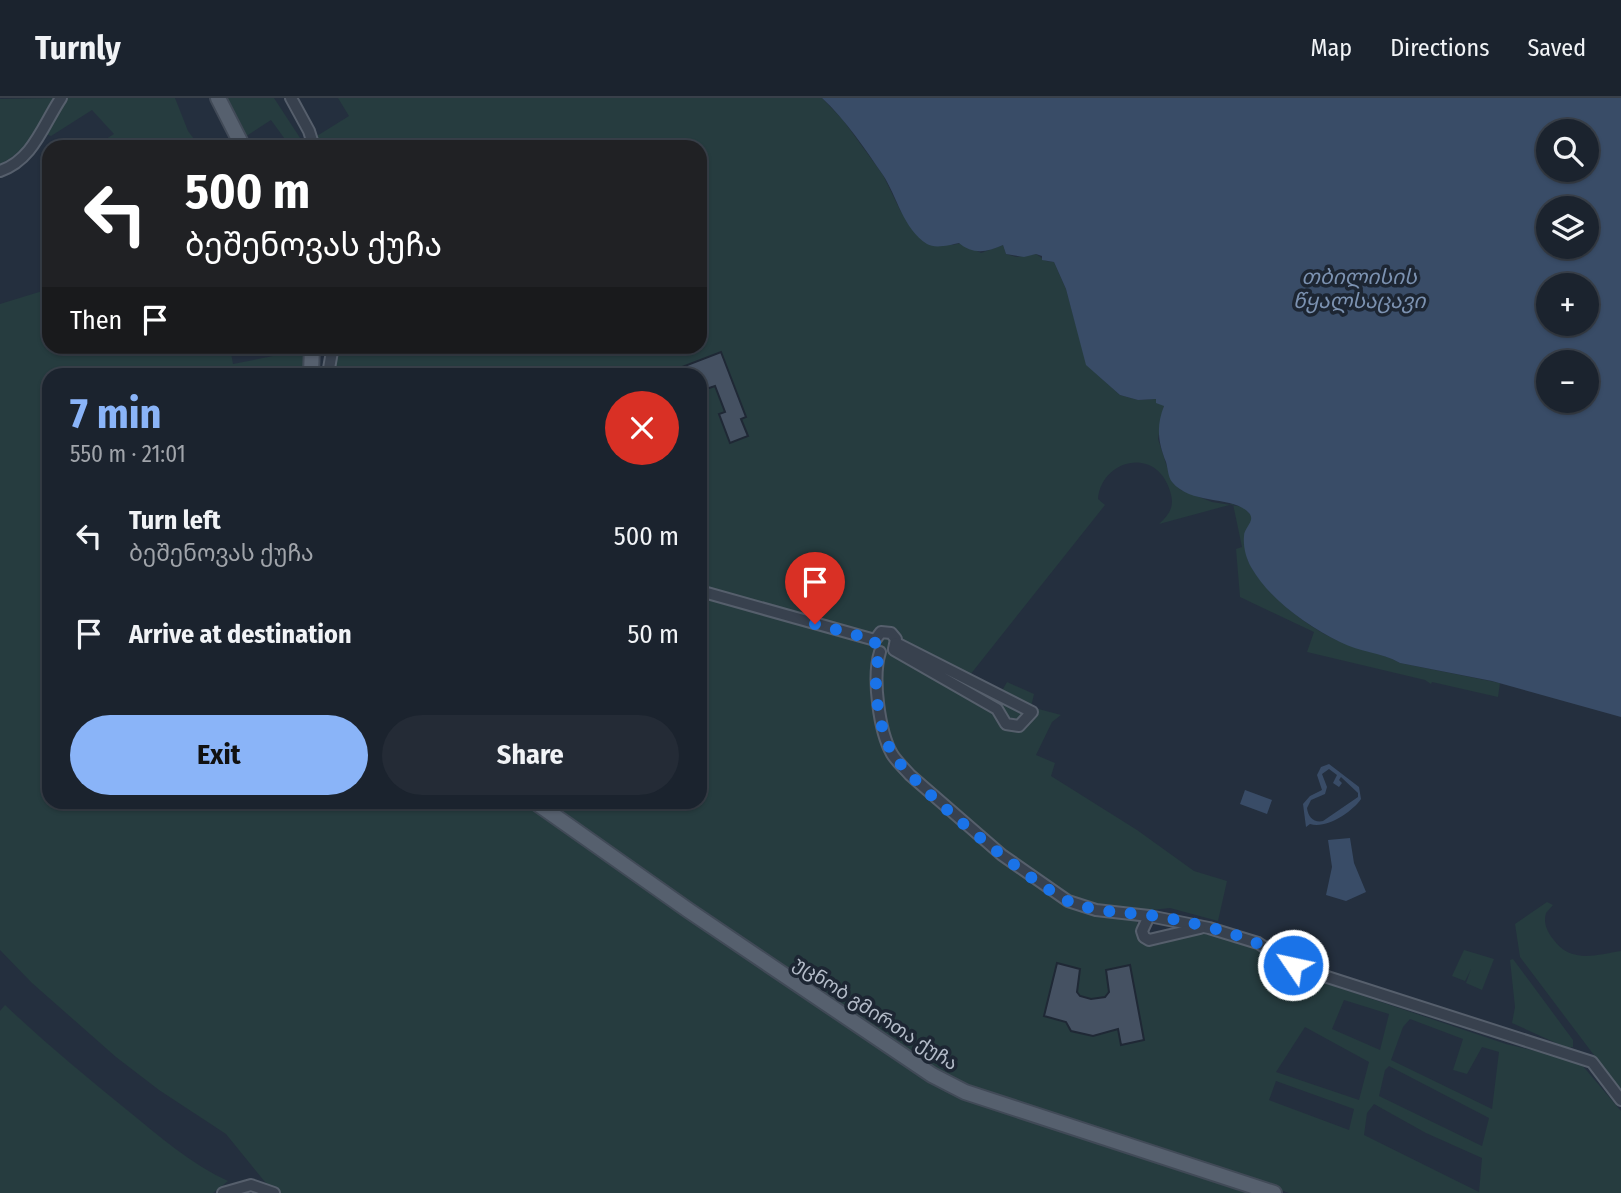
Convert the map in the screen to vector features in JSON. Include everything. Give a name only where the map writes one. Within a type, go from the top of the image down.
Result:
[{"type":"main road","points":[[218,98],[239,140]]},
{"type":"main road","name":"უცნობ გმირთა ქუჩა","points":[[545,809],[932,1076],[965,1092],[1274,1193]]},
{"type":"street","points":[[0,171],[18,163],[29,153],[61,98]]},
{"type":"street","points":[[291,98],[312,140]]},
{"type":"street","points":[[707,593],[875,640]]},
{"type":"street","points":[[881,632],[888,632],[894,636],[895,646],[887,653],[880,652],[875,647],[875,640],[881,632]]},
{"type":"street","points":[[895,646],[1032,712],[1019,726],[1006,724],[997,709],[895,646]]},
{"type":"street","points":[[880,652],[876,679],[886,739],[891,752],[910,775],[1002,855],[1068,901],[1096,910],[1149,916],[1204,927],[1258,943],[1293,965],[1311,972],[1592,1062],[1621,1100]]},
{"type":"street","points":[[1149,916],[1142,931],[1144,937],[1149,940],[1204,927]]},
{"type":"street","points":[[223,1193],[251,1185],[274,1193]]},
{"type":"green space","points":[[57,98],[26,144],[10,159],[0,164],[0,99]]},
{"type":"green space","points":[[67,98],[175,98],[188,131],[195,140],[105,140],[114,134],[92,110],[51,136],[46,134]]},
{"type":"green space","points":[[223,98],[274,98],[301,140],[286,140],[271,120],[245,137]]},
{"type":"green space","points":[[338,98],[822,98],[843,120],[883,175],[900,210],[915,231],[952,245],[962,243],[981,253],[1003,245],[1006,254],[1016,257],[1036,254],[1046,261],[1054,262],[1066,289],[1087,365],[1120,395],[1138,400],[1156,399],[1164,405],[1158,439],[1172,482],[1181,490],[1212,502],[1230,505],[1159,524],[1172,505],[1170,491],[1163,477],[1153,467],[1142,463],[1118,467],[1101,486],[1098,499],[1105,505],[970,675],[1002,691],[1007,682],[1034,694],[1031,707],[1061,715],[1052,722],[1036,755],[1055,763],[1051,776],[1137,830],[1194,871],[1227,881],[1218,921],[1170,908],[1143,911],[1137,920],[1139,936],[1152,945],[1158,945],[1199,933],[1209,934],[1262,951],[1271,965],[1506,1044],[1565,1058],[1582,1065],[1621,1111],[1621,1193],[1289,1193],[957,1083],[554,809],[707,809],[707,368],[333,368],[336,354],[707,354],[707,140],[310,140],[349,116]],"holes":[[[1344,1000],[1389,1014],[1380,1050],[1332,1029]],[[1410,1019],[1463,1039],[1453,1070],[1467,1074],[1482,1047],[1499,1052],[1492,1109],[1391,1060],[1403,1027]],[[1305,1027],[1369,1062],[1359,1100],[1276,1072]],[[1389,1066],[1489,1118],[1482,1146],[1379,1096],[1385,1070]],[[1276,1081],[1354,1109],[1349,1130],[1269,1100]],[[1374,1104],[1426,1133],[1482,1158],[1479,1192],[1364,1135],[1367,1113]]]},
{"type":"green space","points":[[42,291],[42,354],[231,354],[233,364],[283,354],[309,354],[308,368],[42,368],[42,809],[532,809],[746,953],[927,1082],[964,1097],[1258,1193],[280,1193],[265,1182],[226,1134],[159,1090],[116,1057],[32,983],[0,950],[0,304]]},
{"type":"green space","points":[[1233,505],[1244,507],[1251,515],[1261,515],[1247,558],[1275,597],[1302,619],[1330,637],[1400,663],[1500,683],[1498,697],[1432,682],[1431,684],[1425,680],[1307,652],[1314,632],[1240,597],[1236,549],[1242,547]]},
{"type":"green space","points":[[1547,902],[1553,905],[1546,913],[1547,930],[1560,947],[1584,956],[1621,951],[1621,1091],[1520,957],[1515,924]]},
{"type":"green space","points":[[1464,950],[1494,959],[1482,990],[1466,983],[1471,969],[1465,981],[1452,976]]},
{"type":"green space","points":[[1513,959],[1573,1040],[1573,1047],[1567,1048],[1512,1023],[1515,1007],[1510,960]]},
{"type":"green space","points":[[5,1005],[65,1059],[163,1139],[188,1158],[228,1181],[213,1193],[0,1193],[0,1011]]},
{"type":"water","name":"თბილისის წყალსაცავი","points":[[822,98],[1621,98],[1621,717],[1492,681],[1400,663],[1340,642],[1314,628],[1290,610],[1268,590],[1248,560],[1244,540],[1251,519],[1249,513],[1233,504],[1190,494],[1171,480],[1159,434],[1164,406],[1156,403],[1156,399],[1138,400],[1120,395],[1086,365],[1066,289],[1054,262],[1042,260],[1042,256],[1036,254],[1024,257],[1006,254],[1003,245],[980,251],[959,243],[947,246],[927,244],[912,230],[888,183],[855,135]]},
{"type":"water","points":[[1329,764],[1359,787],[1361,799],[1352,809],[1331,822],[1310,824],[1306,827],[1303,804],[1310,796],[1322,790],[1317,775],[1321,767]],"holes":[[[1329,769],[1337,775],[1333,783],[1339,787],[1342,783],[1339,780],[1341,777],[1358,793],[1358,797],[1323,821],[1314,820],[1307,808],[1311,800],[1325,794],[1327,787],[1322,774]]]},
{"type":"water","points":[[1245,790],[1272,800],[1267,814],[1240,804]]},
{"type":"water","points":[[1350,838],[1354,863],[1366,892],[1346,901],[1326,895],[1332,867],[1328,840]]},
{"type":"building","points":[[721,352],[746,417],[741,419],[748,436],[730,443],[719,414],[725,412],[715,386],[707,389],[707,368],[682,367]]},
{"type":"building","points":[[1057,963],[1080,969],[1077,992],[1080,996],[1091,999],[1105,997],[1109,992],[1106,970],[1130,965],[1144,1040],[1121,1045],[1118,1029],[1093,1036],[1071,1031],[1066,1022],[1044,1016]]},
{"type":"route","points":[[815,624],[875,640],[875,647],[880,652],[876,679],[886,739],[891,752],[910,775],[948,809],[1040,883],[1068,901],[1096,910],[1172,919],[1258,943],[1293,965]]}]
